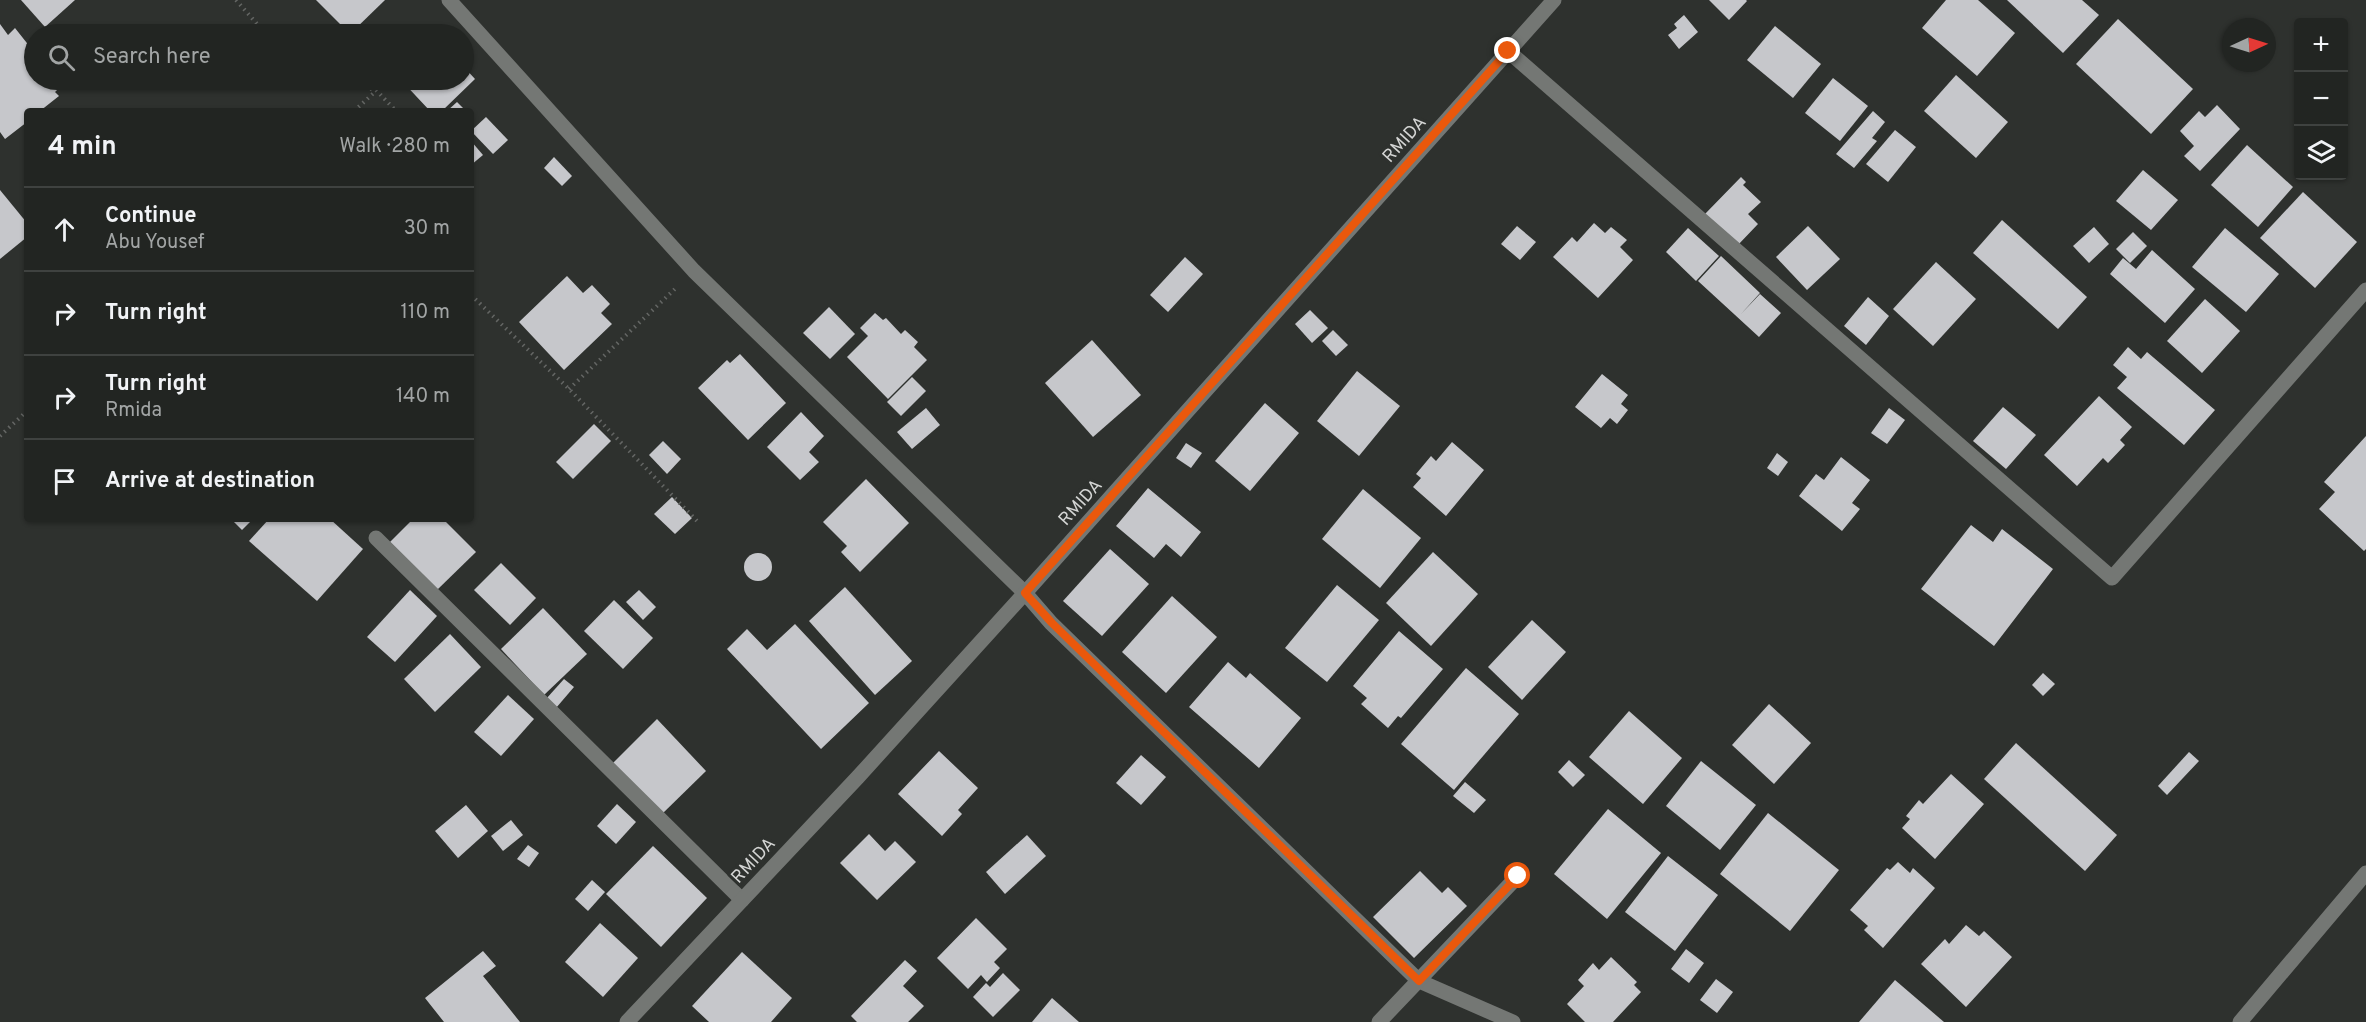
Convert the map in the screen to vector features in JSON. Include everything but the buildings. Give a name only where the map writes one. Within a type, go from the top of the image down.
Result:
[{"type":"street","points":[[449,0],[471,24]]},
{"type":"street","name":"RMIDA","points":[[627,1022],[1025,593],[1554,0]]},
{"type":"street","points":[[474,28],[694,271],[1419,981],[1513,1022]]},
{"type":"street","points":[[1508,51],[2112,578],[2366,290]]},
{"type":"street","points":[[375,538],[742,900]]},
{"type":"street","points":[[2240,1022],[2366,873]]},
{"type":"street","points":[[1379,1022],[1518,876]]},
{"type":"path","points":[[236,0],[257,24]]},
{"type":"path","points":[[357,108],[376,90],[393,108]]},
{"type":"path","points":[[569,389],[694,271]]},
{"type":"path","points":[[474,298],[569,389],[699,523]]},
{"type":"path","points":[[0,436],[24,414]]},
{"type":"route","points":[[1508,51],[1025,593],[1052,623],[1419,981],[1518,876]]}]
